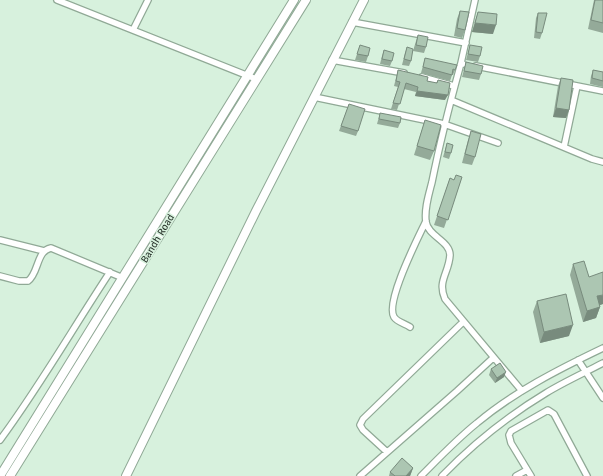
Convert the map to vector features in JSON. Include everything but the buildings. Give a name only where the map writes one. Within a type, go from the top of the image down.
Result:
[{"type":"main road","name":"Bandh Road","points":[[0,476],[294,0]]},
{"type":"main road","name":"Bandh Road","points":[[10,476],[306,0]]},
{"type":"main road","points":[[126,476],[332,60],[364,0]]},
{"type":"street","points":[[133,30],[148,0]]},
{"type":"street","points":[[475,0],[466,43],[444,124],[426,210],[426,222],[429,230],[448,249],[450,256],[441,291],[445,300],[522,391]]},
{"type":"street","points":[[60,1],[256,79]]},
{"type":"street","points":[[352,22],[466,43]]},
{"type":"street","points":[[332,60],[414,75],[454,86]]},
{"type":"street","points":[[461,63],[603,91]]},
{"type":"street","points":[[564,147],[577,86]]},
{"type":"street","points":[[314,97],[444,124],[498,143]]},
{"type":"street","points":[[450,100],[592,159],[603,162]]},
{"type":"street","points":[[410,327],[396,320],[393,307],[400,278],[426,222]]},
{"type":"street","points":[[0,240],[44,251],[48,249],[55,249],[123,278]]},
{"type":"street","points":[[0,276],[19,281],[28,281],[33,275],[44,251]]},
{"type":"street","points":[[0,440],[39,386],[68,334],[110,272]]},
{"type":"street","points":[[387,452],[363,430],[360,425],[363,419],[463,322]]},
{"type":"street","points":[[421,476],[477,422],[522,391],[603,348]]},
{"type":"street","points":[[360,476],[493,358]]},
{"type":"street","points":[[578,360],[603,398]]},
{"type":"street","points":[[442,476],[460,458],[498,426],[546,393],[603,363]]},
{"type":"street","points":[[530,476],[511,443],[509,435],[511,432],[548,410],[554,414],[587,476]]},
{"type":"street","points":[[516,476],[527,470]]}]
